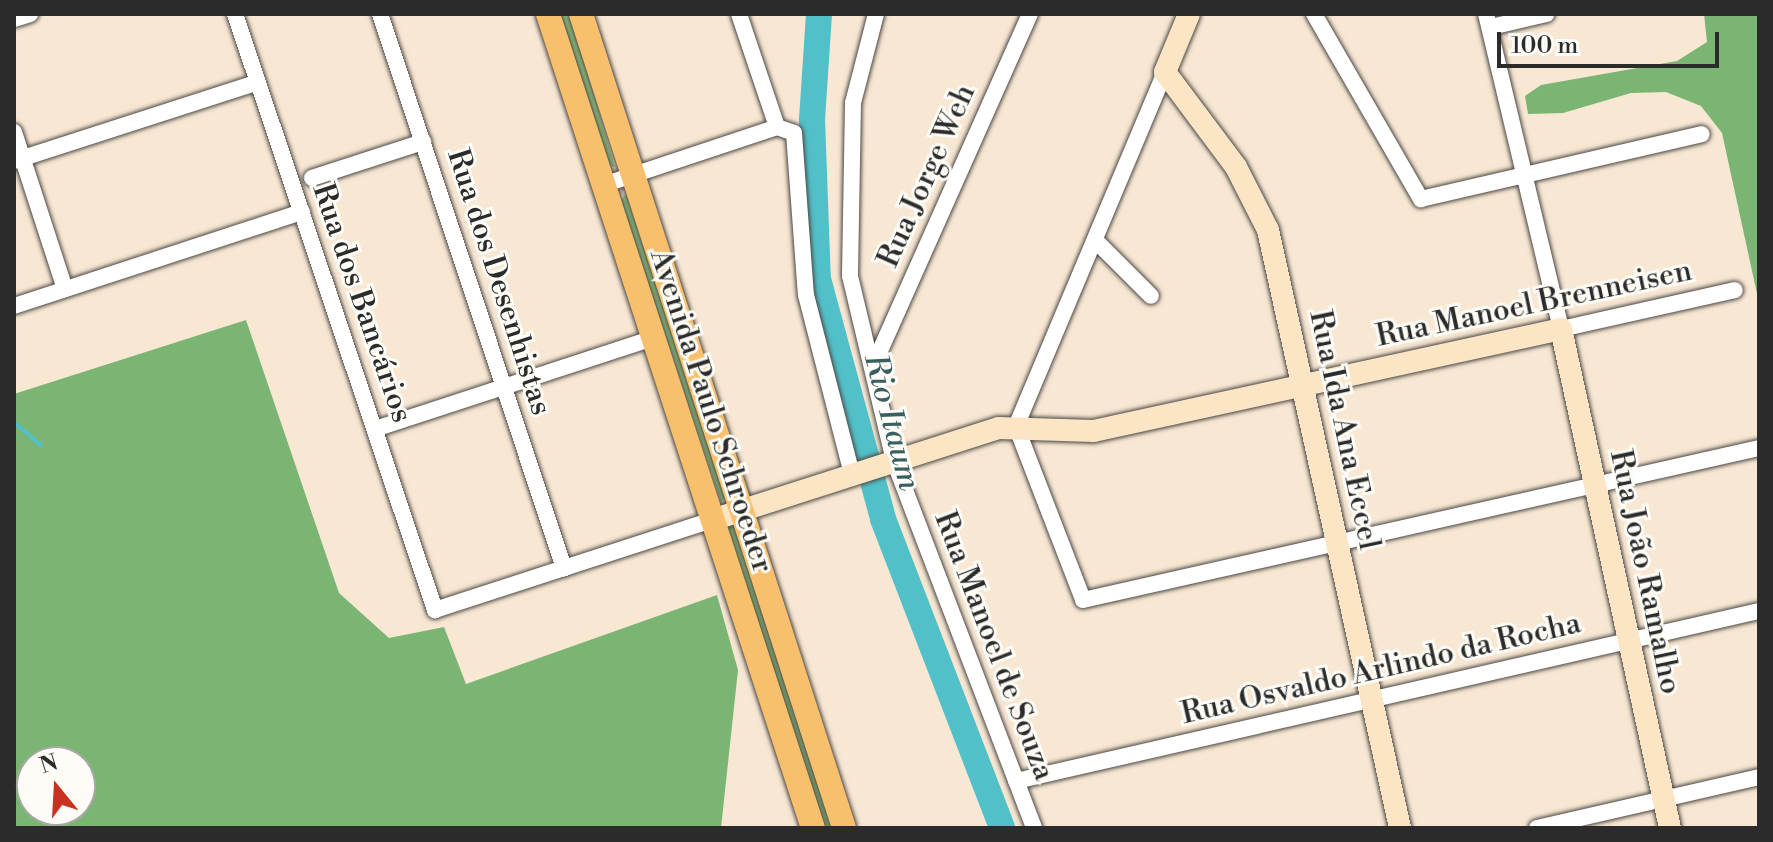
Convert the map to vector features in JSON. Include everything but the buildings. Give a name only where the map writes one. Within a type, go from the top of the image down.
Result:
[{"type":"main road","name":"Avenida Paulo Schroeder","points":[[548,14],[813,828]]},
{"type":"main road","name":"Avenida Paulo Schroeder","points":[[581,14],[844,828]]},
{"type":"street","points":[[14,19],[30,14]]},
{"type":"street","name":"Rua dos Bancários","points":[[235,14],[435,610],[564,568]]},
{"type":"street","name":"Rua dos Desenhistas","points":[[380,14],[564,568]]},
{"type":"street","points":[[739,14],[777,127]]},
{"type":"street","name":"Rua Manoel de Souza","points":[[876,14],[853,103],[848,247],[861,326],[875,362],[871,468],[1016,781],[1034,828]]},
{"type":"street","name":"Rua Jorge Weh","points":[[875,362],[1030,14]]},
{"type":"street","points":[[1189,14],[1016,426],[1083,600],[1759,448]]},
{"type":"street","points":[[1314,14],[1421,199],[1702,134]]},
{"type":"street","points":[[1547,14],[1489,20],[1561,329]]},
{"type":"street","name":"Rua Ida Ana Eccel","points":[[1165,72],[1258,204],[1304,386],[1400,828]]},
{"type":"street","points":[[18,160],[258,82]]},
{"type":"street","points":[[603,185],[777,127],[794,133],[800,147],[806,295],[871,468]]},
{"type":"street","points":[[14,132],[18,160],[65,289]]},
{"type":"street","points":[[312,178],[423,142]]},
{"type":"street","points":[[14,306],[302,212]]},
{"type":"street","points":[[1095,240],[1151,296]]},
{"type":"street","name":"Rua Manoel Brenneisen","points":[[1016,426],[1069,435],[1735,290]]},
{"type":"street","name":"Rua João Ramalho","points":[[1561,329],[1670,828]]},
{"type":"street","points":[[375,429],[653,338]]},
{"type":"street","points":[[564,568],[871,468],[1016,426]]},
{"type":"street","name":"Rua Osvaldo Arlindo da Rocha","points":[[1016,781],[1759,611]]},
{"type":"street","points":[[1537,828],[1759,777]]},
{"type":"green space","points":[[560,14],[570,14],[615,167],[609,166]]},
{"type":"green space","points":[[1704,14],[1759,14],[1759,303],[1722,133],[1701,106],[1666,92],[1631,93],[1563,113],[1528,114],[1525,96],[1541,85],[1677,61],[1707,42]]},
{"type":"green space","points":[[626,194],[725,498],[721,502],[621,201]]},
{"type":"green space","points":[[246,320],[339,593],[389,638],[444,627],[466,684],[717,595],[738,670],[721,828],[14,828],[14,394]]},
{"type":"green space","points":[[727,523],[735,525],[834,828],[823,828]]},
{"type":"waterway","name":"Rio Itaum","points":[[819,14],[812,119],[818,279],[883,519],[1002,828]]},
{"type":"waterway","points":[[14,422],[40,445]]}]
